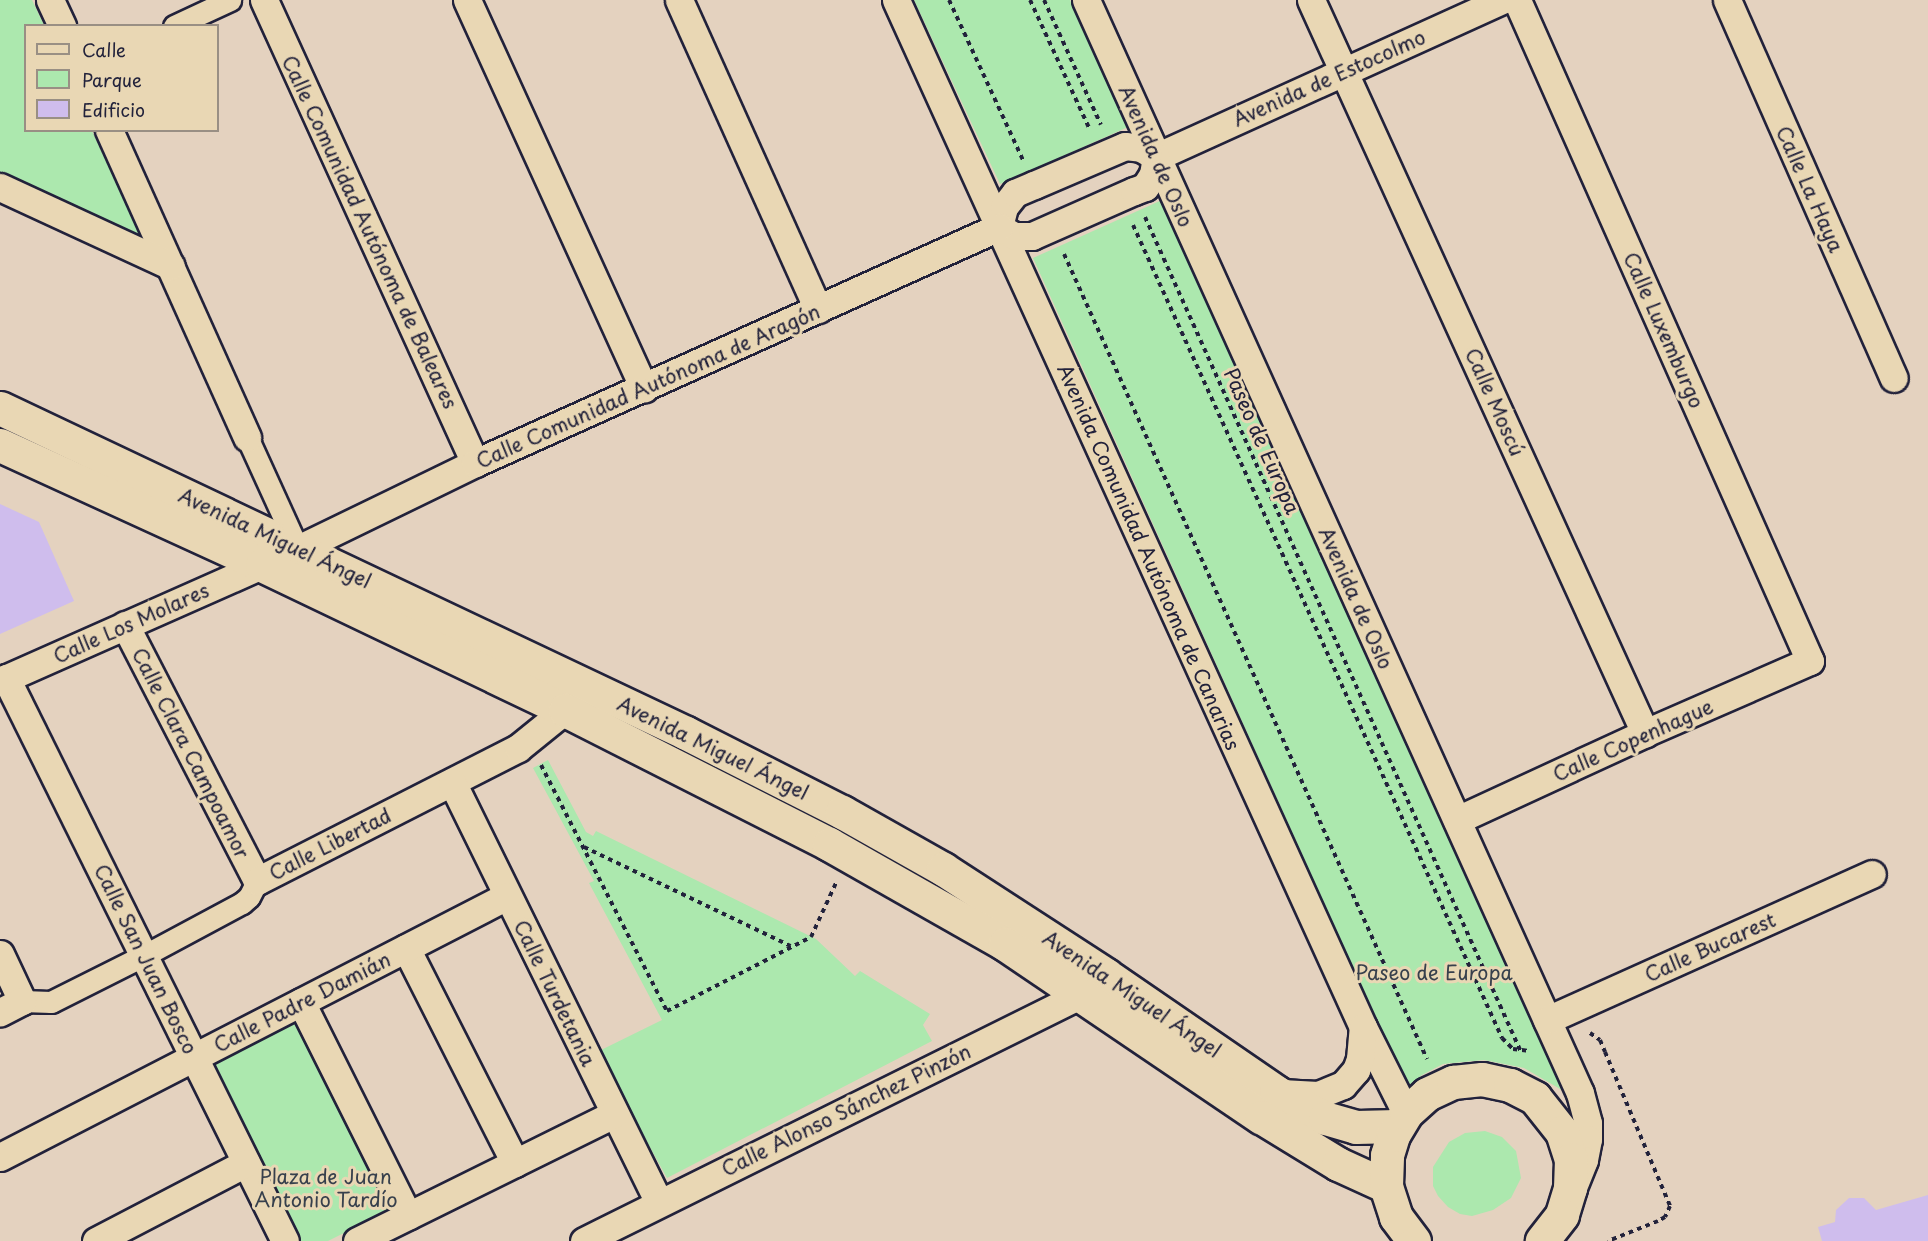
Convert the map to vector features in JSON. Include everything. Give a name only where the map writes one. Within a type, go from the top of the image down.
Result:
[{"type":"street","points":[[50,0],[61,24]]},
{"type":"street","points":[[178,24],[230,0]]},
{"type":"street","name":"Calle Comunidad Autónoma de Baleares","points":[[264,0],[475,464]]},
{"type":"street","points":[[467,0],[644,389]]},
{"type":"street","points":[[679,0],[818,309]]},
{"type":"street","name":"Avenida Comunidad Autónoma de Canarias","points":[[897,0],[1363,1027],[1402,1119]]},
{"type":"street","name":"Avenida de Oslo","points":[[1086,0],[1580,1093],[1589,1130],[1584,1160],[1567,1202]]},
{"type":"street","name":"Calle Moscú","points":[[1311,0],[1645,733]]},
{"type":"street","name":"Avenida de Estocolmo","points":[[1156,157],[1502,0]]},
{"type":"street","name":"Calle Luxemburgo","points":[[1517,0],[1810,661]]},
{"type":"street","name":"Calle La Haya","points":[[1727,0],[1894,378]]},
{"type":"street","points":[[111,132],[298,549]]},
{"type":"street","points":[[1125,146],[1141,148],[1156,157],[1154,174],[1144,187],[1032,236],[1014,236],[999,227],[1004,207],[1016,193],[1034,185],[1125,146]]},
{"type":"street","points":[[0,187],[171,266]]},
{"type":"street","name":"Calle Comunidad Autónoma de Aragón","points":[[298,549],[475,464],[999,227]]},
{"type":"street","name":"Avenida Miguel Ángel","points":[[0,408],[686,733],[842,812],[942,869],[1261,1117],[1338,1164],[1386,1186]]},
{"type":"street","name":"Avenida Miguel Ángel","points":[[0,445],[262,565],[565,710],[850,855],[1005,944],[1094,985],[1276,1092],[1341,1124],[1362,1127],[1402,1119]]},
{"type":"street","name":"Calle Los Molares","points":[[3,679],[262,565]]},
{"type":"street","name":"Calle Clara Campoamor","points":[[125,625],[256,881]]},
{"type":"street","name":"Calle Copenhague","points":[[1457,820],[1645,733],[1810,661]]},
{"type":"street","name":"Calle San Juan Bosco","points":[[3,679],[145,955],[285,1241]]},
{"type":"street","name":"Calle Libertad","points":[[11,1006],[51,1002],[145,955],[242,903],[249,897],[256,881],[452,782],[528,740],[565,710]]},
{"type":"street","name":"Calle Turdetania","points":[[452,782],[659,1203]]},
{"type":"street","name":"Calle Bucarest","points":[[1552,1031],[1872,874]]},
{"type":"street","name":"Calle Padre Damián","points":[[0,1157],[507,896]]},
{"type":"street","points":[[406,948],[515,1163]]},
{"type":"street","points":[[0,954],[11,1006]]},
{"type":"street","name":"Calle Alonso Sánchez Pinzón","points":[[584,1241],[1094,985]]},
{"type":"street","points":[[301,1002],[408,1215]]},
{"type":"street","points":[[1276,1092],[1308,1096],[1326,1094],[1343,1085],[1356,1070],[1360,1059],[1363,1027]]},
{"type":"street","points":[[1414,1241],[1396,1217],[1386,1186],[1386,1155],[1402,1119],[1427,1094],[1440,1087],[1467,1080],[1489,1080],[1510,1085],[1535,1098],[1555,1120],[1567,1145],[1572,1174],[1567,1202],[1555,1227],[1542,1241]]},
{"type":"street","points":[[357,1241],[614,1113]]},
{"type":"street","points":[[96,1241],[246,1163]]},
{"type":"path","points":[[950,0],[1034,185]]},
{"type":"path","points":[[1030,0],[1107,153]]},
{"type":"path","points":[[1044,0],[1107,153]]},
{"type":"path","points":[[1127,194],[1502,1038],[1513,1049],[1538,1051],[1552,1031],[1589,1032],[1600,1040],[1668,1196],[1670,1206],[1665,1217],[1608,1241]]},
{"type":"path","name":"Paseo de Europa","points":[[1127,194],[1520,1050],[1535,1098]]},
{"type":"path","points":[[1052,228],[1440,1087]]},
{"type":"path","points":[[528,740],[667,1011],[811,937],[850,855]]},
{"type":"path","points":[[583,846],[791,946]]},
{"type":"green space","points":[[0,0],[32,0],[44,24],[24,24],[24,132],[92,132],[145,244],[0,174]]},
{"type":"green space","points":[[914,0],[1070,0],[1128,127],[1000,184]]},
{"type":"green space","name":"Paseo de Europa","points":[[1162,200],[1567,1093],[1524,1068],[1484,1060],[1443,1064],[1422,1075],[1407,1087],[1033,258]]},
{"type":"green space","points":[[548,760],[586,832],[593,836],[596,831],[816,939],[855,976],[860,971],[930,1014],[923,1025],[932,1041],[667,1178],[597,1052],[662,1020],[589,883],[594,881],[533,768]]},
{"type":"green space","name":"Plaza de Juan Antonio Tardío","points":[[294,1020],[390,1210],[328,1241],[298,1241],[211,1062]]},
{"type":"green space","points":[[1485,1131],[1502,1137],[1516,1151],[1521,1178],[1511,1198],[1493,1210],[1472,1216],[1460,1214],[1448,1207],[1438,1196],[1433,1186],[1433,1167],[1449,1142],[1465,1133]]},
{"type":"building","points":[[0,504],[39,522],[74,601],[0,634]]},
{"type":"building","points":[[1928,1195],[1928,1241],[1822,1241],[1818,1227],[1835,1222],[1836,1210],[1849,1198],[1864,1198],[1876,1210]]}]
